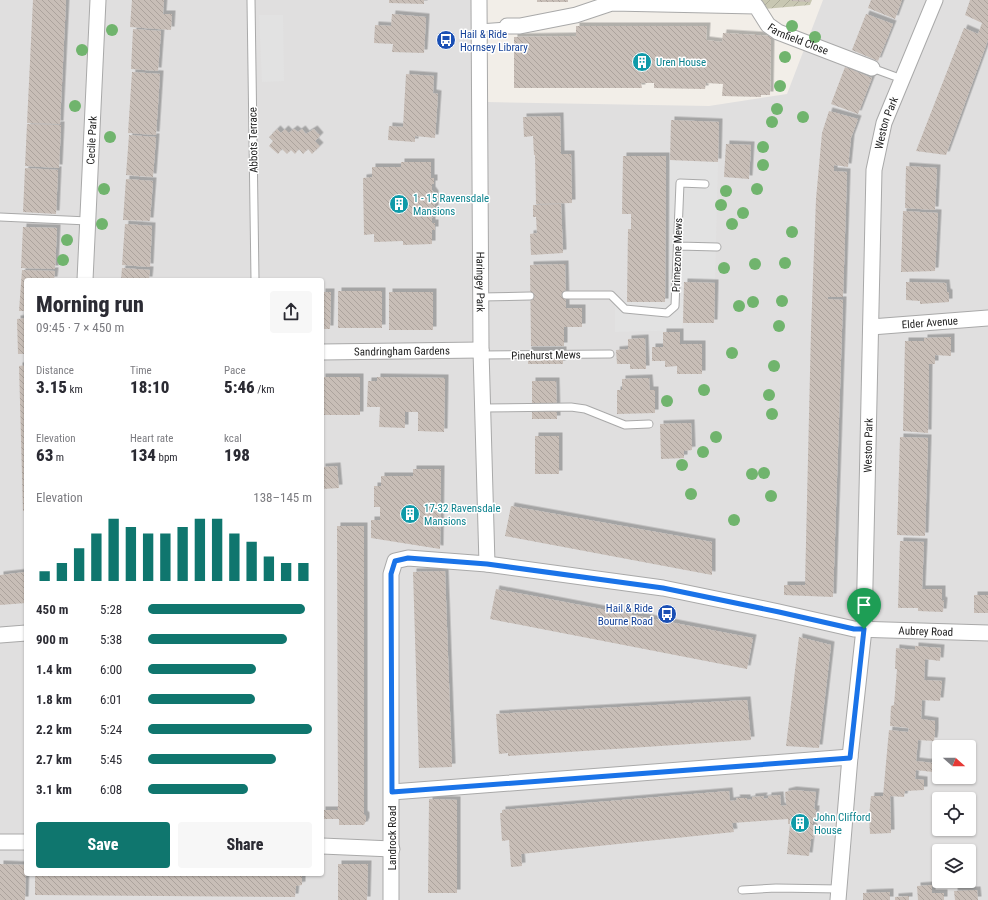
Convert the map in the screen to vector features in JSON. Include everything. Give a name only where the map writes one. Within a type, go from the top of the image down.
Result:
[{"type":"street","name":"Cecile Park","points":[[85,278],[98,0]]},
{"type":"street","name":"Haringey Park","points":[[479,0],[481,297],[487,564]]},
{"type":"street","name":"Weston Park","points":[[839,895],[850,758],[864,629],[874,170],[884,123],[935,0]]},
{"type":"street","name":"Farnfield Close","points":[[507,26],[520,26],[576,15],[612,2],[756,6],[768,25],[778,32],[872,68]]},
{"type":"street","name":"Elder Avenue","points":[[871,327],[988,318]]},
{"type":"street","name":"Sandringham Gardens","points":[[324,352],[482,353]]},
{"type":"street","name":"Aubrey Road","points":[[395,561],[408,558],[487,564],[663,588],[854,629],[988,633]]},
{"type":"street","name":"Landrock Road","points":[[392,900],[391,574],[395,561]]},
{"type":"street","points":[[0,635],[24,633]]},
{"type":"street","points":[[392,792],[850,758]]},
{"type":"street","points":[[0,842],[24,842]]},
{"type":"street","points":[[324,846],[392,849]]},
{"type":"lane","name":"Abbots Terrace","points":[[251,0],[255,278]]},
{"type":"lane","points":[[479,28],[507,26]]},
{"type":"lane","points":[[872,68],[902,79]]},
{"type":"lane","name":"Primezone Mews","points":[[566,295],[611,295],[625,309],[667,313],[675,306],[680,183],[705,184]]},
{"type":"lane","points":[[0,217],[88,220]]},
{"type":"lane","points":[[678,246],[716,247]]},
{"type":"lane","points":[[481,297],[530,296]]},
{"type":"lane","name":"Pinehurst Mews","points":[[482,353],[610,354]]},
{"type":"lane","points":[[484,408],[571,407],[585,409],[625,425],[649,424]]},
{"type":"lane","points":[[742,890],[776,888],[839,895]]},
{"type":"shaded area","points":[[0,0],[484,0],[487,102],[709,106],[787,94],[823,0],[988,0],[988,900],[0,900]]},
{"type":"shaded area","points":[[680,0],[812,0],[810,5],[764,9]]},
{"type":"shaded area","points":[[259,15],[283,15],[284,81],[262,82]]},
{"type":"shaded area","points":[[666,160],[718,162],[715,283],[684,282],[682,330],[615,332],[615,302],[665,302]]},
{"type":"building","points":[[33,0],[66,0],[60,124],[27,123]]},
{"type":"building","points":[[132,0],[164,0],[163,14],[172,14],[171,30],[130,27]]},
{"type":"building","points":[[389,0],[424,0],[424,4],[389,3]]},
{"type":"building","points":[[537,0],[568,0],[568,2],[537,2]]},
{"type":"building","points":[[810,0],[810,2],[791,1]]},
{"type":"building","points":[[871,0],[902,0],[895,19],[868,8]]},
{"type":"building","points":[[970,0],[988,0],[988,40],[946,155],[916,151],[964,28],[978,34],[982,23],[965,15]]},
{"type":"building","points":[[392,14],[426,17],[424,53],[392,52],[393,44],[374,43],[375,25],[391,26]]},
{"type":"building","points":[[866,14],[893,24],[878,61],[852,50]]},
{"type":"building","name":"Uren House","points":[[576,26],[707,26],[706,40],[722,42],[723,33],[771,36],[770,95],[761,95],[761,97],[722,96],[723,84],[706,83],[705,89],[654,88],[654,83],[641,83],[642,88],[514,88],[514,37],[576,36]]},
{"type":"building","points":[[133,29],[161,31],[158,71],[131,69]]},
{"type":"building","points":[[845,67],[872,78],[858,114],[831,104]]},
{"type":"building","points":[[132,72],[160,74],[156,135],[128,133]]},
{"type":"building","points":[[406,74],[434,76],[433,93],[438,94],[435,138],[415,136],[415,142],[388,140],[389,126],[403,127]]},
{"type":"building","points":[[829,111],[858,119],[851,138],[848,167],[834,165],[834,171],[847,172],[843,297],[828,297],[828,299],[843,300],[833,597],[784,595],[784,585],[805,585],[811,330],[816,199],[822,133]]},
{"type":"building","points":[[560,116],[561,154],[571,154],[572,203],[536,204],[533,136],[524,137],[523,117]]},
{"type":"building","points":[[671,120],[719,122],[718,162],[670,160]]},
{"type":"building","points":[[27,124],[61,125],[59,168],[25,166]]},
{"type":"building","points":[[277,129],[281,133],[285,129],[289,133],[294,129],[298,132],[302,129],[306,134],[314,129],[320,136],[315,141],[320,146],[312,154],[308,149],[303,154],[299,149],[295,154],[291,150],[287,154],[282,149],[278,154],[269,146],[273,141],[269,137]]},
{"type":"building","points":[[129,135],[156,137],[153,177],[126,175]]},
{"type":"building","points":[[726,144],[751,145],[749,179],[724,177]]},
{"type":"building","points":[[623,156],[666,156],[665,302],[627,302],[628,229],[631,229],[631,214],[622,214]]},
{"type":"building","name":"1 - 15 Ravensdale Mansions","points":[[401,162],[431,162],[431,178],[434,178],[432,190],[435,194],[435,215],[432,218],[432,223],[435,223],[435,230],[432,230],[432,244],[403,245],[403,241],[374,242],[374,234],[364,235],[363,178],[372,177],[372,167],[401,167]]},
{"type":"building","points":[[906,166],[937,168],[935,210],[905,208]]},
{"type":"building","points":[[25,168],[58,170],[56,214],[23,212]]},
{"type":"building","points":[[126,179],[153,181],[150,221],[123,220]]},
{"type":"building","points":[[561,204],[563,253],[531,255],[530,234],[537,233],[536,217],[533,217],[533,205]]},
{"type":"building","points":[[903,211],[938,213],[935,271],[901,272]]},
{"type":"building","points":[[125,224],[152,226],[150,267],[122,265]]},
{"type":"building","points":[[23,227],[57,228],[55,269],[21,268]]},
{"type":"building","points":[[565,264],[566,308],[582,308],[582,327],[564,327],[564,346],[531,346],[530,265]]},
{"type":"building","points":[[122,268],[150,270],[149,278],[121,278]]},
{"type":"building","points":[[22,270],[55,271],[54,278],[24,278],[24,311],[19,311]]},
{"type":"building","points":[[684,282],[715,283],[714,323],[683,323]]},
{"type":"building","points":[[906,282],[946,283],[947,292],[949,293],[949,302],[920,304],[920,301],[906,300]]},
{"type":"building","points":[[338,291],[382,291],[382,328],[338,328]]},
{"type":"building","points":[[324,292],[331,292],[330,329],[324,329]]},
{"type":"building","points":[[389,292],[433,292],[433,330],[389,330]]},
{"type":"building","points":[[24,318],[24,354],[18,354],[17,319]]},
{"type":"building","points":[[663,332],[680,332],[680,344],[702,344],[702,374],[677,374],[677,366],[665,367],[665,361],[652,361],[652,347],[663,347]]},
{"type":"building","points":[[951,337],[951,356],[935,355],[935,364],[929,364],[928,433],[903,431],[905,341],[924,341],[924,338]]},
{"type":"building","points":[[645,338],[646,369],[630,369],[630,364],[617,364],[616,350],[628,349],[628,339]]},
{"type":"building","points":[[528,350],[563,350],[563,364],[528,364]]},
{"type":"building","points":[[24,365],[24,511],[23,511],[19,366]]},
{"type":"building","points":[[324,377],[360,377],[360,415],[324,415]]},
{"type":"building","points":[[377,377],[445,378],[444,432],[418,431],[418,412],[405,412],[405,428],[379,427],[380,407],[367,407],[368,381],[377,381]]},
{"type":"building","points":[[649,378],[650,390],[655,390],[655,413],[617,414],[617,390],[622,390],[622,379]]},
{"type":"building","points":[[532,381],[556,381],[557,419],[532,419]]},
{"type":"building","points":[[691,423],[692,450],[684,451],[684,458],[661,459],[660,424]]},
{"type":"building","points":[[535,436],[559,436],[559,474],[535,474]]},
{"type":"building","points":[[900,437],[928,438],[925,536],[897,535]]},
{"type":"building","points":[[337,466],[339,488],[324,489],[324,467]]},
{"type":"building","name":"17-32 Ravensdale Mansions","points":[[413,469],[441,469],[440,549],[371,538],[371,520],[380,520],[380,507],[374,507],[374,486],[381,486],[381,476],[413,476]]},
{"type":"building","points":[[511,506],[712,542],[712,575],[505,536]]},
{"type":"building","points":[[337,526],[364,526],[364,814],[366,816],[366,821],[364,825],[339,825],[339,819],[324,819],[324,810],[338,810]]},
{"type":"building","points":[[900,541],[924,542],[922,589],[942,589],[942,600],[944,601],[943,612],[918,611],[918,608],[898,608]]},
{"type":"building","points":[[445,571],[452,767],[419,768],[413,572]]},
{"type":"building","points":[[24,572],[24,603],[0,605],[0,575]]},
{"type":"building","points":[[496,589],[753,638],[747,669],[490,619]]},
{"type":"building","points":[[974,595],[988,595],[988,613],[974,613]]},
{"type":"building","points":[[799,637],[831,645],[819,748],[786,746]]},
{"type":"building","points":[[915,646],[941,648],[940,661],[925,659],[924,680],[942,681],[940,701],[922,700],[921,719],[935,721],[935,732],[934,740],[918,740],[916,761],[932,763],[932,772],[916,770],[915,779],[924,780],[924,790],[905,791],[904,797],[890,796],[891,833],[870,834],[869,817],[871,796],[883,796],[889,730],[908,732],[909,728],[890,726],[891,706],[894,705],[897,669],[895,669],[896,648],[915,650]]},
{"type":"building","points":[[747,700],[751,740],[508,756],[508,753],[499,754],[496,714]]},
{"type":"building","points":[[793,790],[816,792],[814,809],[816,809],[815,821],[813,821],[813,839],[811,839],[809,856],[787,854],[790,824],[788,824],[788,819],[732,823],[734,832],[521,854],[522,866],[511,867],[509,840],[502,841],[500,813],[502,813],[502,810],[729,791],[730,801],[737,800],[736,798],[747,798],[747,800],[752,799],[752,797],[764,796],[763,799],[768,798],[768,796],[780,795],[781,806],[787,805],[785,792]]},
{"type":"building","points":[[429,799],[457,800],[457,893],[428,893]]},
{"type":"building","points":[[0,864],[24,865],[24,876],[26,876],[25,900],[0,900]]},
{"type":"building","points":[[338,864],[368,864],[367,900],[338,900]]},
{"type":"building","points":[[35,876],[302,876],[302,885],[296,886],[295,897],[35,895]]},
{"type":"building","points":[[932,885],[932,893],[944,893],[944,900],[918,900],[917,886]]},
{"type":"building","points":[[977,890],[978,900],[955,900],[954,891]]},
{"type":"building","points":[[890,892],[890,900],[863,900],[863,893]]},
{"type":"building","points":[[909,896],[909,900],[895,900],[895,897]]},
{"type":"place","name":"Hail & Ride Hornsey Library","points":[[446,40]]},
{"type":"place","name":"Uren House","points":[[642,62]]},
{"type":"place","name":"1 - 15 Ravensdale Mansions","points":[[399,204]]},
{"type":"place","name":"17-32 Ravensdale Mansions","points":[[410,514]]},
{"type":"place","name":"Hail & Ride Bourne Road","points":[[667,614]]},
{"type":"place","name":"John Clifford House","points":[[800,823]]},
{"type":"route","points":[[408,558],[487,564],[663,588],[854,629],[864,629],[850,758],[392,792],[391,574],[395,561],[408,558]]}]
